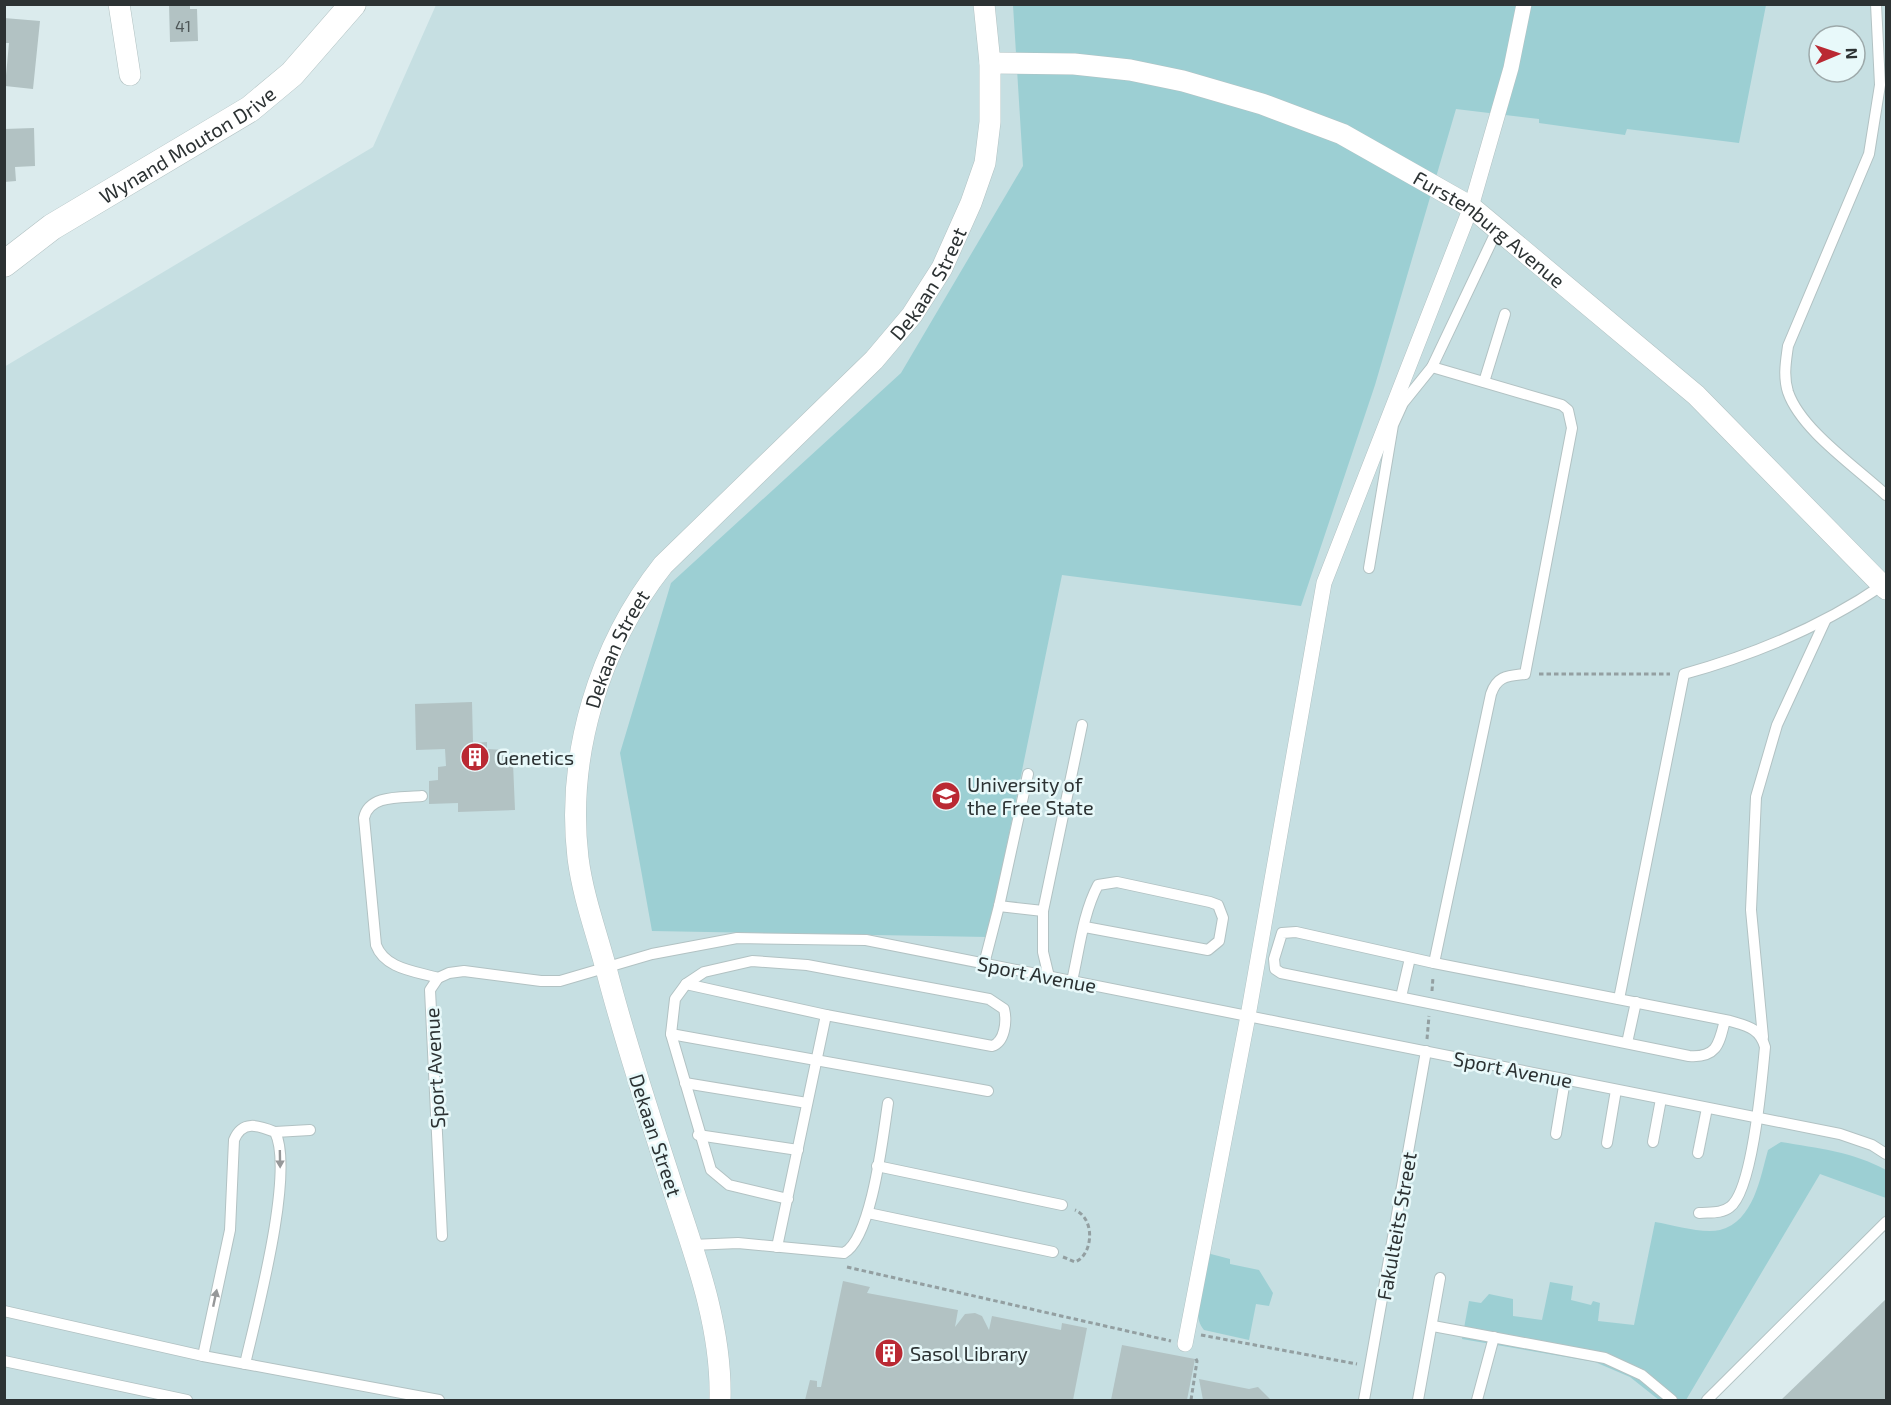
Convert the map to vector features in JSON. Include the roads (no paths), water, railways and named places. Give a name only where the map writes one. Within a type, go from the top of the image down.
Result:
[{"type":"street","points":[[119,4],[130,75]]},
{"type":"street","name":"Wynand Mouton Drive","points":[[4,264],[52,227],[250,109],[292,74],[353,4]]},
{"type":"street","name":"Dekaan Street","points":[[720,1401],[717,1346],[692,1245],[627,1047],[584,891],[578,858],[578,771],[592,701],[621,628],[643,591],[663,565],[874,360],[912,315],[942,268],[971,203],[985,163],[990,122],[990,63],[984,4]]},
{"type":"street","points":[[1186,1338],[1248,1016],[1324,583],[1471,207],[1511,68],[1524,4]]},
{"type":"street","name":"Furstenburg Avenue","points":[[990,63],[1074,64],[1130,70],[1183,81],[1262,104],[1341,134],[1471,207],[1696,395],[1885,585]]},
{"type":"lane","points":[[1876,4],[1880,86],[1869,154],[1788,346],[1784,372],[1788,392],[1800,414],[1816,432],[1887,495]]},
{"type":"lane","points":[[1369,568],[1393,425],[1403,404],[1432,367],[1498,228]]},
{"type":"lane","points":[[1484,382],[1505,314]]},
{"type":"lane","points":[[1432,367],[1562,405],[1568,410],[1572,428],[1525,674],[1502,677],[1495,683],[1491,694],[1434,963]]},
{"type":"lane","points":[[1619,999],[1684,674],[1774,645],[1825,620],[1885,585]]},
{"type":"lane","points":[[1699,1213],[1720,1212],[1732,1206],[1743,1191],[1757,1118],[1765,1047],[1751,910],[1756,796],[1777,725],[1825,620]]},
{"type":"lane","points":[[1049,977],[1043,952],[1043,910],[1082,725]]},
{"type":"lane","points":[[984,964],[1028,774]]},
{"type":"lane","points":[[422,796],[375,801],[366,809],[364,818],[376,945],[380,956],[388,963],[438,978]]},
{"type":"lane","points":[[1072,981],[1085,927],[1094,892],[1098,885],[1118,882],[1210,902],[1218,905],[1223,918],[1219,941],[1208,950],[1085,927]]},
{"type":"lane","points":[[999,906],[1043,910]]},
{"type":"lane","points":[[1725,1020],[1719,1044],[1702,1057],[1281,973],[1275,969],[1274,959],[1279,938],[1282,933],[1289,932],[1725,1020],[1755,1029],[1763,1037]]},
{"type":"lane","name":"Sport Avenue","points":[[442,1236],[430,990],[438,978],[449,973],[465,971],[541,981],[560,981],[652,954],[737,938],[805,937],[866,940],[1840,1134],[1872,1145],[1887,1154]]},
{"type":"lane","points":[[1401,997],[1410,958]]},
{"type":"lane","points":[[686,984],[826,1015],[992,1046],[998,1044],[1002,1038],[1006,1016],[1004,1009],[990,999],[807,965],[752,961],[704,972],[686,984],[675,999],[671,1034],[698,1135],[711,1170],[729,1185],[788,1198]]},
{"type":"lane","points":[[1627,1043],[1636,1002]]},
{"type":"lane","points":[[777,1247],[826,1015]]},
{"type":"lane","points":[[671,1034],[988,1091]]},
{"type":"lane","name":"Fakulteits Street","points":[[1364,1401],[1426,1051]]},
{"type":"lane","points":[[1556,1134],[1565,1080]]},
{"type":"lane","points":[[685,1083],[807,1103]]},
{"type":"lane","points":[[1607,1143],[1616,1090]]},
{"type":"lane","points":[[1653,1142],[1661,1099]]},
{"type":"lane","points":[[692,1245],[738,1243],[844,1253],[852,1248],[861,1234],[868,1213],[888,1103]]},
{"type":"lane","points":[[1698,1153],[1707,1108]]},
{"type":"lane","points":[[203,1356],[230,1230],[234,1140],[237,1133],[248,1126],[274,1132],[310,1130]]},
{"type":"lane","points":[[245,1364],[272,1242],[281,1168],[280,1143],[274,1132]]},
{"type":"lane","points":[[698,1135],[798,1150]]},
{"type":"lane","points":[[877,1166],[1062,1205]]},
{"type":"lane","points":[[868,1213],[1053,1252]]},
{"type":"lane","points":[[1707,1401],[1887,1221]]},
{"type":"lane","points":[[1418,1401],[1440,1278]]},
{"type":"lane","points":[[4,1311],[203,1356],[439,1401]]},
{"type":"lane","points":[[1433,1326],[1605,1358],[1642,1375],[1672,1401]]},
{"type":"lane","points":[[1477,1401],[1494,1338]]},
{"type":"lane","points":[[4,1361],[187,1401]]},
{"type":"place","name":"Genetics","points":[[475,757]]},
{"type":"place","name":"University of the Free State","points":[[946,796]]},
{"type":"place","name":"Sasol Library","points":[[889,1353]]}]
